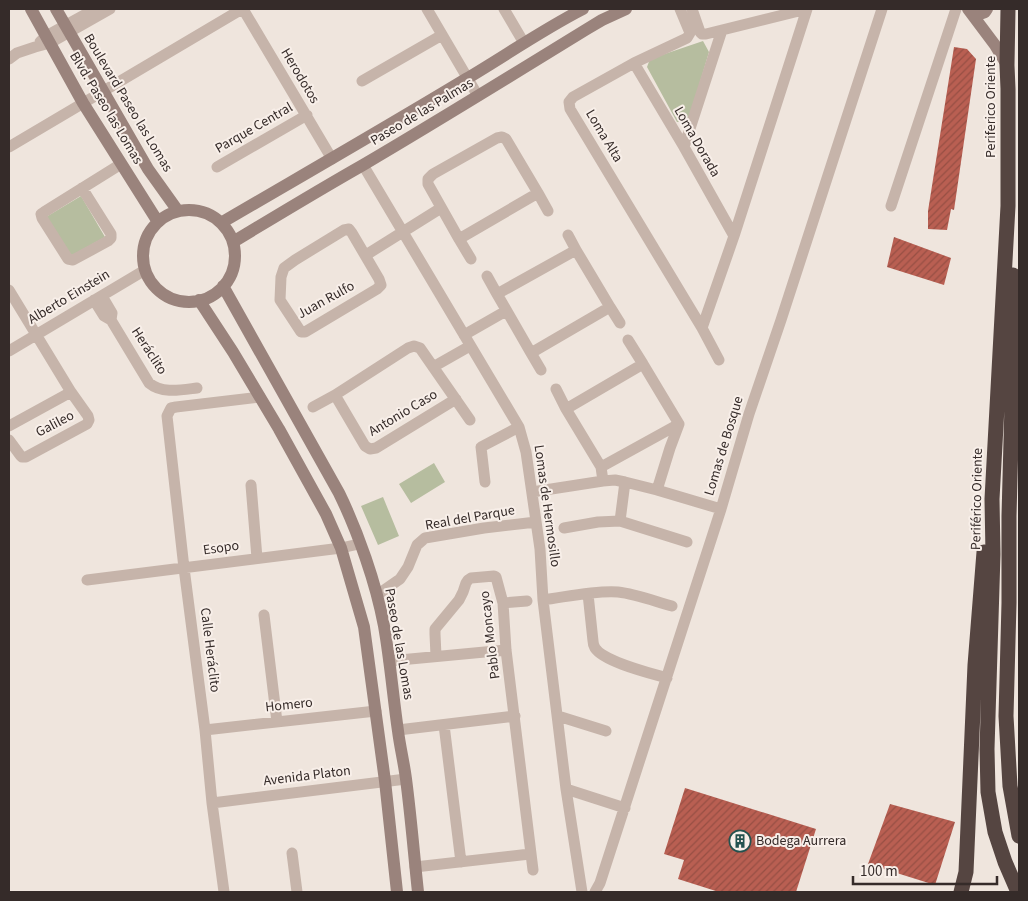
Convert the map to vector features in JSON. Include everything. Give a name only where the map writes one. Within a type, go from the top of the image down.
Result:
[{"type":"highway","name":"Periferico Oriente","points":[[1008,9],[1008,206]]},
{"type":"highway","points":[[1008,206],[1016,262],[1006,716],[1010,786],[1019,836]]},
{"type":"highway","name":"Periférico Oriente","points":[[1008,206],[992,499],[993,554],[987,749],[988,792],[995,832],[1018,892]]},
{"type":"highway","points":[[961,892],[966,872],[976,665],[984,549],[987,513],[992,499]]},
{"type":"street","name":"Blvd. Paseo las Lomas","points":[[31,9],[83,103],[158,222]]},
{"type":"street","name":"Boulevard Paseo las Lomas","points":[[56,9],[148,169],[178,211]]},
{"type":"street","points":[[67,29],[95,9]]},
{"type":"street","points":[[9,147],[242,9]]},
{"type":"street","name":"Herodotos","points":[[242,9],[332,159]]},
{"type":"street","points":[[427,9],[478,96]]},
{"type":"street","points":[[504,9],[524,43]]},
{"type":"street","name":"Paseo de las Palmas","points":[[221,223],[332,159],[582,9]]},
{"type":"street","name":"Paseo de las Palmas","points":[[233,242],[594,25],[626,9]]},
{"type":"street","name":"Loma Alta","points":[[680,9],[690,33],[687,38],[634,63],[573,97],[569,102],[570,109],[702,328],[719,360]]},
{"type":"street","points":[[692,9],[702,34],[807,9]]},
{"type":"street","points":[[702,328],[734,236],[807,9]]},
{"type":"street","name":"Lomas de Bosque","points":[[595,892],[600,883],[625,808],[721,509],[749,414],[882,9]]},
{"type":"street","points":[[971,13],[986,12],[987,9]]},
{"type":"street","points":[[12,55],[35,47],[67,29],[108,10]]},
{"type":"street","points":[[891,206],[955,10]]},
{"type":"street","points":[[971,13],[995,44],[1007,65]]},
{"type":"street","points":[[684,147],[722,30]]},
{"type":"street","points":[[362,81],[442,35]]},
{"type":"street","name":"Loma Dorada","points":[[634,63],[734,236]]},
{"type":"street","name":"Parque Central","points":[[217,167],[307,115]]},
{"type":"street","points":[[471,258],[428,184],[428,179],[433,174],[502,137],[506,139],[548,211]]},
{"type":"street","points":[[82,188],[111,234],[111,238],[70,261],[42,218],[42,214],[44,212],[82,188],[121,164]]},
{"type":"street","name":"Lomas de Hermosillo","points":[[363,165],[519,427],[526,452],[540,549],[543,600],[566,789],[582,892]]},
{"type":"street","points":[[459,239],[538,193]]},
{"type":"street","points":[[366,256],[441,208]]},
{"type":"street","points":[[193,210],[208,214],[221,223],[233,242],[235,257],[231,273],[223,286],[216,292],[199,300],[182,301],[166,296],[153,285],[145,270],[142,257],[144,244],[149,232],[167,215],[178,211],[193,210]]},
{"type":"street","name":"Juan Rulfo","points":[[349,229],[366,256],[381,285],[305,332],[301,332],[280,300],[281,277],[284,268],[344,230],[349,229]]},
{"type":"street","points":[[568,235],[620,323]]},
{"type":"street","points":[[497,294],[576,250]]},
{"type":"street","name":"Alberto Einstein","points":[[9,351],[145,270]]},
{"type":"street","points":[[487,276],[541,370]]},
{"type":"street","name":"Paseo de las Lomas","points":[[223,286],[348,512],[377,595],[389,661],[406,779],[418,892]]},
{"type":"street","name":"Galileo","points":[[9,290],[89,420],[87,424],[26,456],[22,457],[9,440]]},
{"type":"street","name":"Heráclito","points":[[98,298],[104,316],[111,320],[154,388],[177,390],[198,388]]},
{"type":"street","points":[[199,300],[234,352],[270,413],[326,514],[341,548],[364,626],[385,781],[397,892]]},
{"type":"street","points":[[531,353],[610,307]]},
{"type":"street","points":[[464,335],[506,311]]},
{"type":"street","points":[[628,340],[679,424]]},
{"type":"street","name":"Antonio Caso","points":[[313,407],[414,346],[420,348],[470,420]]},
{"type":"street","name":"Antonio Caso","points":[[433,367],[470,346]]},
{"type":"street","points":[[566,409],[643,364]]},
{"type":"street","points":[[556,389],[601,467],[603,481]]},
{"type":"street","name":"Galileo","points":[[9,426],[71,392]]},
{"type":"street","name":"Antonio Caso","points":[[334,395],[365,446],[370,449],[376,448],[456,399]]},
{"type":"street","name":"Calle Heráclito","points":[[224,892],[167,416],[172,408],[176,407],[260,397]]},
{"type":"street","points":[[270,413],[287,402]]},
{"type":"street","points":[[657,490],[679,424]]},
{"type":"street","points":[[601,467],[679,424]]},
{"type":"street","points":[[485,482],[481,448],[519,427]]},
{"type":"street","points":[[532,492],[615,480],[721,509]]},
{"type":"street","points":[[620,521],[625,482]]},
{"type":"street","points":[[251,485],[257,558]]},
{"type":"street","points":[[564,528],[598,522],[620,521],[687,542]]},
{"type":"street","name":"Real del Parque","points":[[377,595],[400,578],[408,567],[417,545],[425,538],[536,522]]},
{"type":"street","name":"Esopo","points":[[87,580],[341,548],[359,544]]},
{"type":"street","name":"Pablo Moncayo","points":[[436,656],[435,628],[458,600],[468,580],[471,578],[496,577],[503,603],[506,650],[533,870]]},
{"type":"street","points":[[543,600],[619,592],[672,606]]},
{"type":"street","points":[[588,594],[594,647],[604,656],[615,661],[667,678]]},
{"type":"street","points":[[503,603],[527,601]]},
{"type":"street","points":[[264,615],[278,722]]},
{"type":"street","points":[[389,661],[506,650]]},
{"type":"street","name":"Homero","points":[[205,730],[376,711]]},
{"type":"street","points":[[398,730],[515,716]]},
{"type":"street","points":[[558,716],[606,731]]},
{"type":"street","points":[[444,724],[462,862]]},
{"type":"street","name":"Avenida Platon","points":[[212,803],[406,779]]},
{"type":"street","points":[[566,789],[625,808]]},
{"type":"street","points":[[292,853],[297,892]]},
{"type":"street","points":[[416,867],[530,854]]},
{"type":"green space","points":[[703,41],[709,52],[688,122],[677,122],[647,67],[650,59]]},
{"type":"green space","points":[[81,196],[105,237],[69,257],[46,217]]},
{"type":"green space","points":[[434,463],[445,482],[411,503],[399,484]]},
{"type":"green space","points":[[383,497],[399,536],[378,545],[361,506]]},
{"type":"building","points":[[954,47],[967,49],[976,59],[954,210],[951,209],[947,230],[928,229],[928,211]]},
{"type":"building","points":[[894,237],[951,258],[944,285],[887,267]]},
{"type":"building","name":"Bodega Aurrera","points":[[685,788],[816,829],[796,892],[719,892],[678,879],[684,860],[664,854]]},
{"type":"building","points":[[890,804],[955,822],[935,885],[868,864]]},
{"type":"place","name":"Bodega Aurrera","points":[[740,841]]}]
